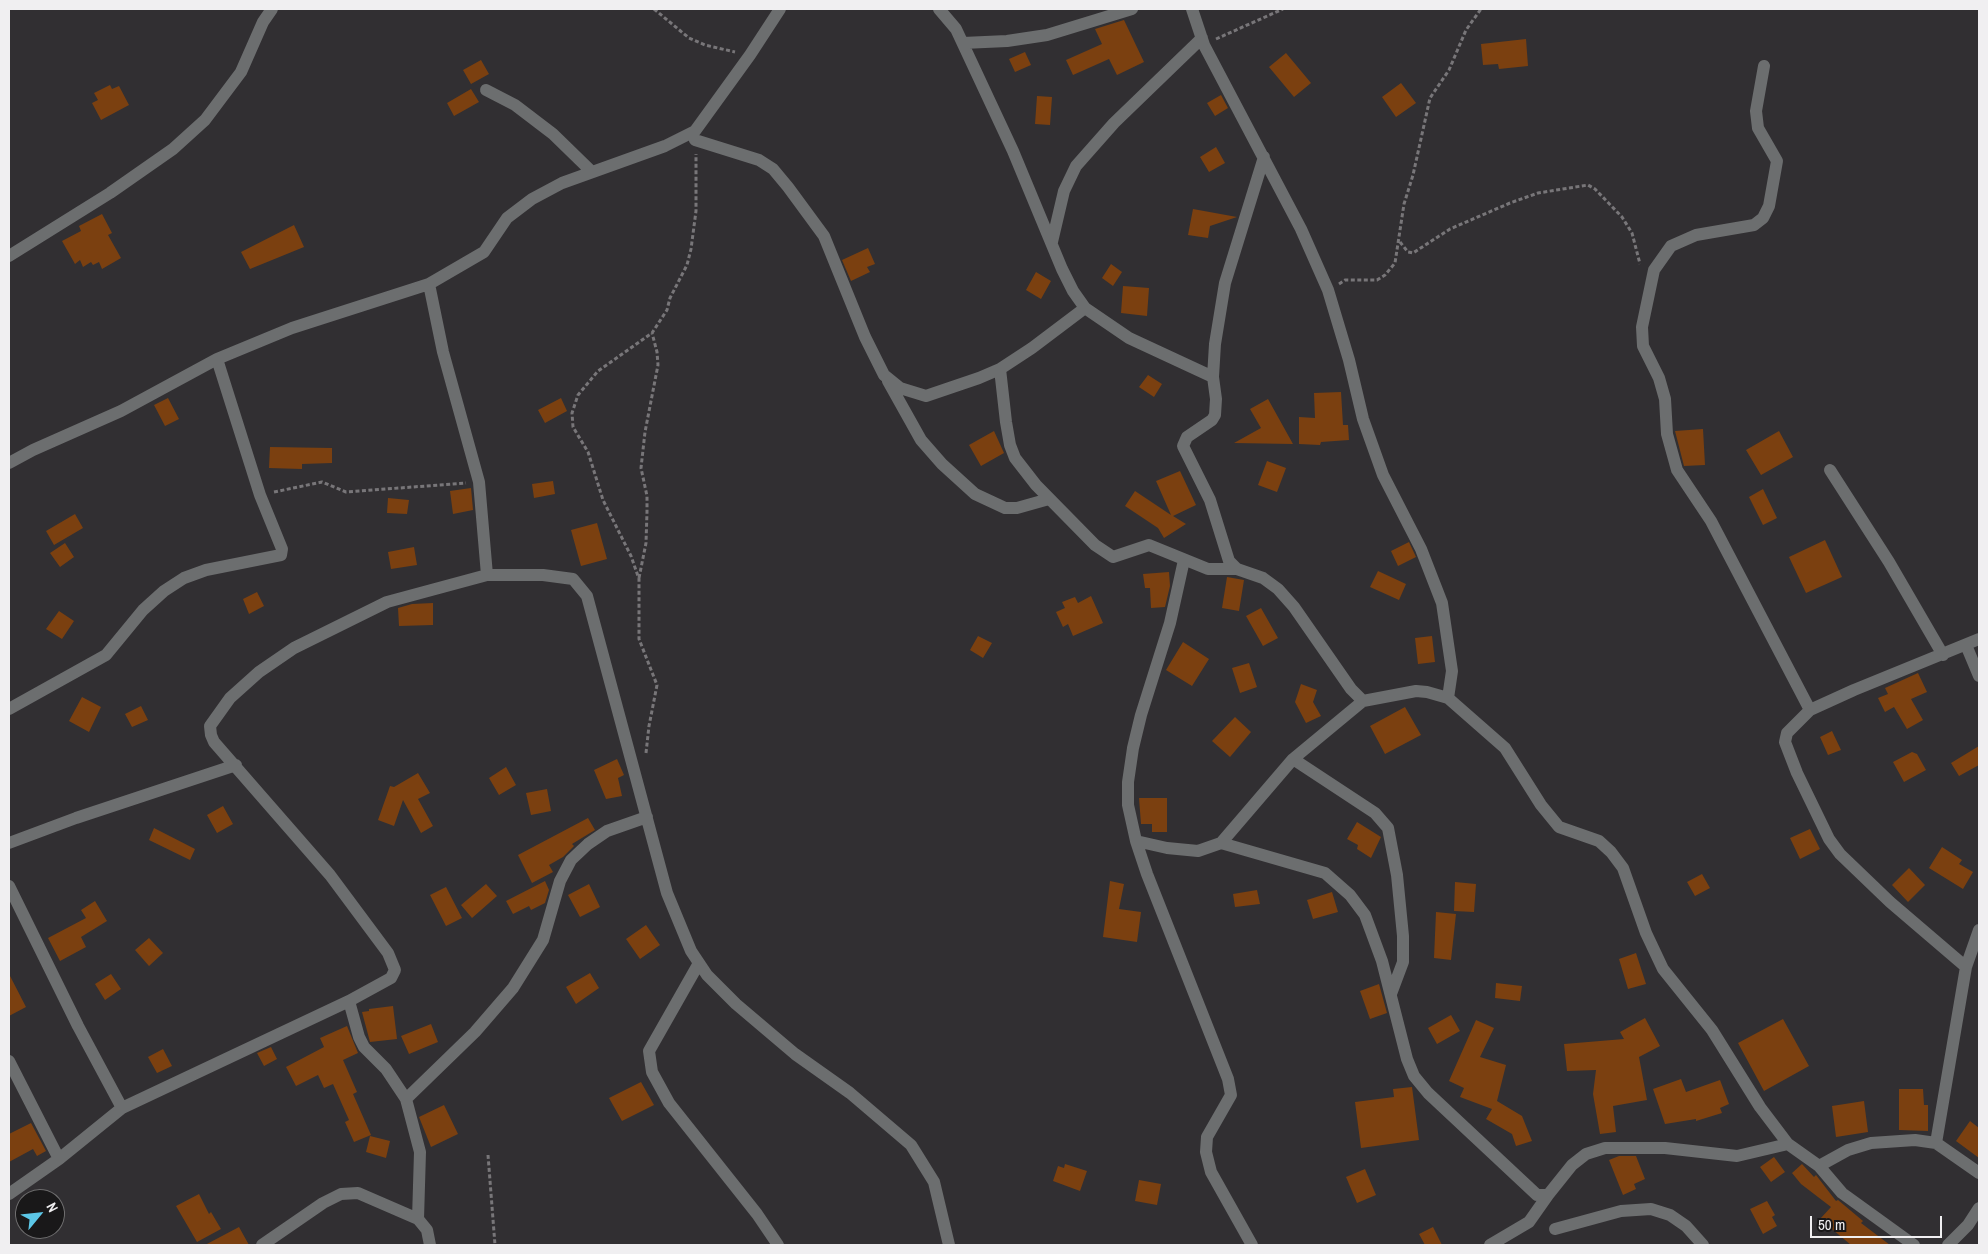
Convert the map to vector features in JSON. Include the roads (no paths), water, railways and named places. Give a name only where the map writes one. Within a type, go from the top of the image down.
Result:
[{"type":"street","points":[[9,256],[110,193],[173,149],[205,120],[241,72],[263,22],[272,9]]},
{"type":"street","points":[[9,463],[33,450],[120,411],[217,360],[292,328],[429,284],[484,252],[498,230],[519,208],[562,183],[665,146],[695,131],[750,55],[780,9]]},
{"type":"street","points":[[939,9],[956,30],[963,44],[1052,242],[1062,269],[1073,291],[1085,308],[1129,338],[1213,377]]},
{"type":"street","points":[[963,44],[1047,35],[1132,9]]},
{"type":"street","points":[[1192,9],[1203,42],[1301,229],[1328,290],[1349,360],[1363,419],[1380,466],[1421,549],[1442,602],[1452,671],[1448,698]]},
{"type":"street","points":[[1052,242],[1064,191],[1076,166],[1114,123],[1203,42]]},
{"type":"street","points":[[1764,66],[1756,111],[1758,128],[1777,161],[1769,206],[1763,218],[1754,224],[1696,235],[1671,246],[1654,270],[1642,327],[1643,346],[1659,378],[1665,399],[1668,434],[1677,470],[1711,521],[1810,710]]},
{"type":"street","points":[[486,90],[515,105],[553,134],[592,172]]},
{"type":"street","points":[[695,140],[759,160],[773,169],[788,187],[824,236],[865,338],[884,375],[921,440],[942,464],[975,494],[1005,508],[1017,508],[1050,499]]},
{"type":"street","points":[[1237,569],[1229,561],[1210,500],[1182,446],[1187,437],[1212,420],[1215,415],[1216,399],[1213,377],[1215,344],[1225,283],[1264,157]]},
{"type":"street","points":[[429,284],[443,352],[467,432],[479,482],[487,575]]},
{"type":"street","points":[[884,375],[900,388],[926,396],[953,388],[1000,369],[1032,348],[1085,308]]},
{"type":"street","points":[[9,709],[106,655],[143,610],[164,590],[184,578],[206,570],[281,555],[282,549],[260,495],[217,360]]},
{"type":"street","points":[[1000,369],[1010,445],[1021,468],[1106,554],[1120,555],[1136,548],[1149,546],[1208,569],[1237,569],[1263,578],[1278,589],[1294,606],[1351,689],[1363,701]]},
{"type":"street","points":[[1830,470],[1888,562],[1943,655]]},
{"type":"street","points":[[1184,560],[1170,623],[1141,714],[1133,748],[1128,797],[1136,841],[1228,1079],[1231,1095],[1211,1127],[1207,1137],[1206,1152],[1211,1172],[1252,1245]]},
{"type":"street","points":[[9,1194],[59,1159],[122,1108],[348,1001],[391,978],[395,970],[394,963],[330,876],[236,765],[214,742],[210,735],[210,726],[230,698],[259,672],[294,648],[387,602],[487,575],[564,577],[572,579],[587,596],[666,893],[691,951],[707,975],[736,1004],[794,1054],[850,1093],[911,1145],[934,1182],[949,1245]]},
{"type":"street","points":[[1966,967],[1890,902],[1840,854],[1829,839],[1797,773],[1786,742],[1787,733],[1810,710],[1979,639]]},
{"type":"street","points":[[1966,645],[1979,676]]},
{"type":"street","points":[[1136,841],[1167,848],[1198,851],[1221,843],[1294,760],[1363,701],[1416,691],[1428,692],[1448,698],[1505,748],[1552,820],[1567,832],[1599,841],[1623,868],[1646,933],[1664,969],[1712,1030],[1760,1107],[1788,1144],[1819,1166],[1842,1193],[1914,1245]]},
{"type":"street","points":[[1294,760],[1375,813],[1388,828],[1398,884],[1403,936],[1402,962],[1391,994]]},
{"type":"street","points":[[9,843],[76,818],[236,765]]},
{"type":"street","points":[[406,1099],[475,1032],[513,988],[543,940],[560,880],[571,860],[588,844],[607,831],[647,817]]},
{"type":"street","points":[[1221,843],[1325,873],[1340,884],[1365,915],[1382,961],[1407,1059],[1414,1076],[1428,1093],[1538,1195],[1548,1196]]},
{"type":"street","points":[[9,886],[78,1026],[122,1108]]},
{"type":"street","points":[[1936,1143],[1966,967],[1979,930]]},
{"type":"street","points":[[699,962],[649,1050],[650,1066],[669,1103],[757,1214],[778,1245]]},
{"type":"street","points":[[348,1001],[358,1037],[364,1047],[386,1069],[406,1099],[420,1152],[418,1219]]},
{"type":"street","points":[[9,1061],[59,1159]]},
{"type":"street","points":[[1819,1166],[1848,1150],[1871,1143],[1915,1140],[1936,1143],[1979,1173]]},
{"type":"street","points":[[1490,1245],[1529,1222],[1572,1165],[1586,1154],[1605,1148],[1665,1148],[1737,1156],[1788,1144]]},
{"type":"street","points":[[262,1245],[323,1203],[341,1194],[358,1193],[418,1219],[426,1230],[430,1245]]},
{"type":"street","points":[[1948,1245],[1968,1226],[1979,1208]]},
{"type":"street","points":[[1555,1229],[1621,1211],[1651,1209],[1670,1215],[1686,1226],[1703,1245]]}]
